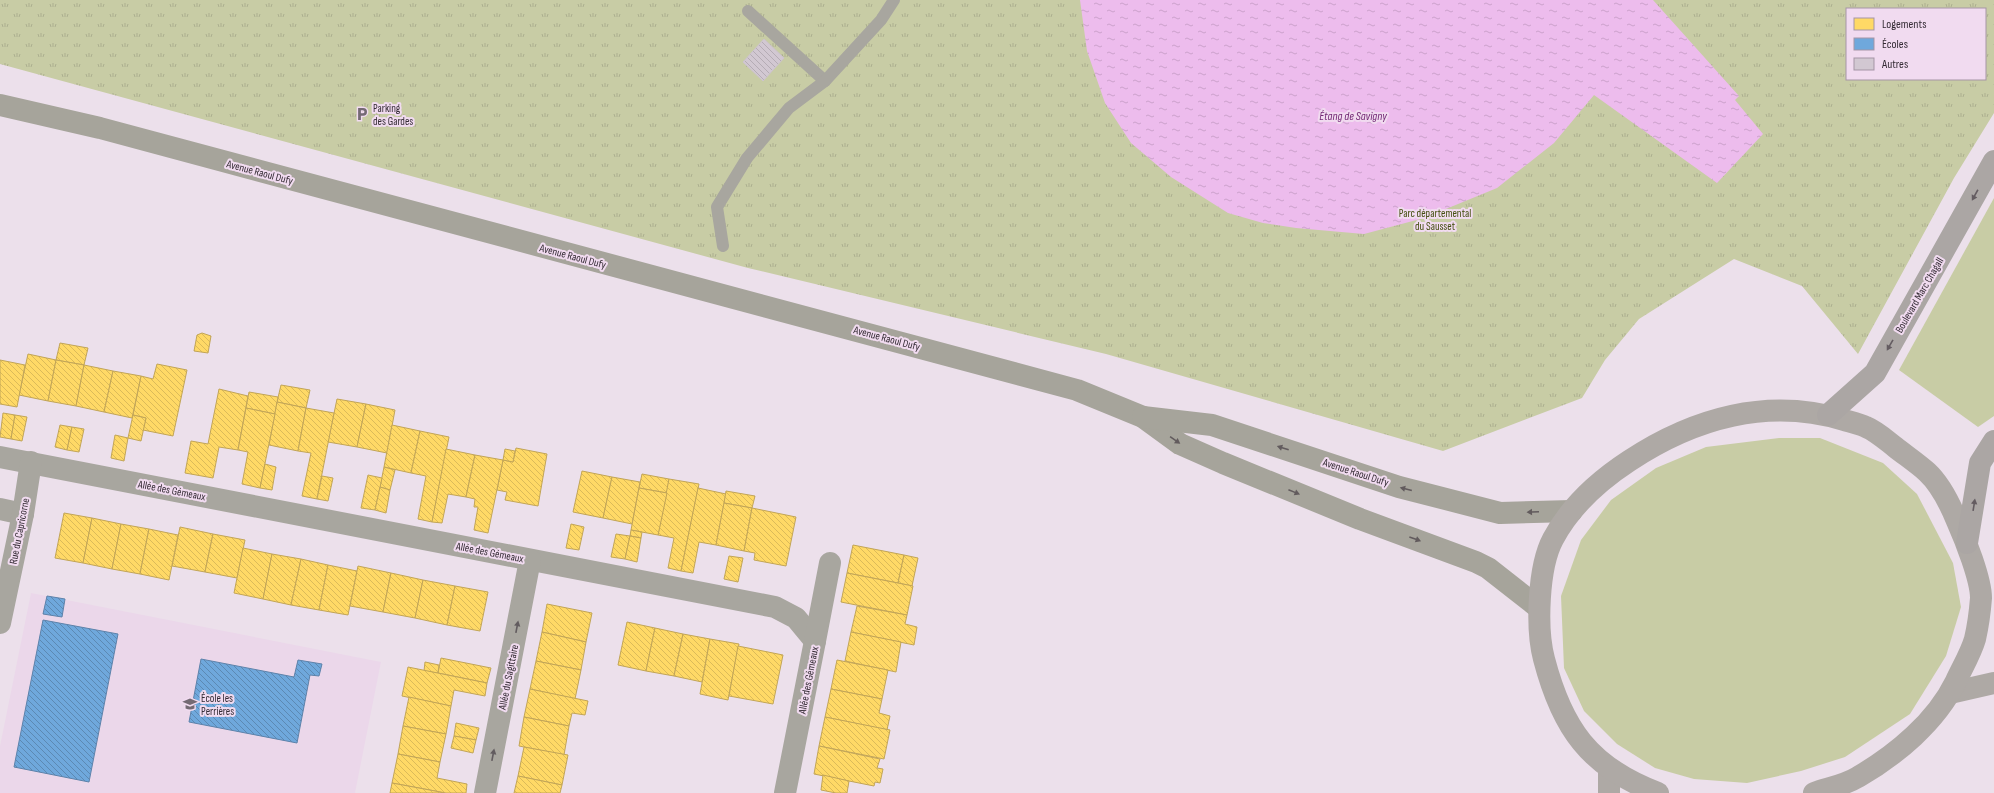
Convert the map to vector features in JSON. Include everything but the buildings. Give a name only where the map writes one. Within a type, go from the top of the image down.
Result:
[{"type":"highway","name":"Boulevard Marc Chagall","points":[[1828,415],[1875,373],[1994,161]]},
{"type":"highway","points":[[1968,543],[1980,463],[1994,442]]},
{"type":"main road","name":"Avenue Raoul Dufy","points":[[0,105],[100,128],[1077,390],[1143,417],[1180,444],[1223,463],[1360,519],[1476,562],[1488,568],[1539,608]]},
{"type":"main road","points":[[1658,793],[1636,785],[1609,769],[1592,755],[1570,727],[1552,690],[1541,650],[1539,608],[1544,564],[1552,540],[1572,511],[1609,474],[1647,449],[1710,420],[1775,409],[1802,410],[1828,415],[1867,427],[1928,473],[1950,505],[1968,543],[1987,600],[1974,641],[1950,693],[1932,718],[1899,749],[1856,779],[1814,793]]},
{"type":"main road","name":"Avenue Raoul Dufy","points":[[1143,417],[1212,424],[1399,487],[1500,513],[1572,511]]},
{"type":"main road","points":[[1950,693],[1994,683]]},
{"type":"main road","points":[[1609,769],[1609,793]]},
{"type":"street","name":"Allée des Gémeaux","points":[[0,457],[775,607],[796,618],[815,641],[785,793]]},
{"type":"street","name":"Rue du Capricorne","points":[[0,623],[24,514],[31,462]]},
{"type":"street","points":[[0,509],[24,514]]},
{"type":"street","name":"Allée du Sagittaire","points":[[485,793],[530,560]]},
{"type":"street","points":[[815,641],[830,563]]},
{"type":"lane","points":[[723,246],[717,207],[747,158],[789,108],[824,81],[882,20],[894,0]]},
{"type":"lane","points":[[748,12],[824,81]]},
{"type":"shaded area","name":"École les Perrières","points":[[31,593],[381,662],[355,793],[0,793],[0,746]]},
{"type":"green space","name":"Parc départemental du Sausset","points":[[0,0],[1994,0],[1994,113],[1954,178],[1858,354],[1802,286],[1734,259],[1639,319],[1605,360],[1582,398],[1443,451],[1106,354],[748,268],[0,64]]},
{"type":"green space","points":[[1994,198],[1994,416],[1978,427],[1899,370]]},
{"type":"green space","points":[[1779,438],[1820,438],[1883,463],[1917,494],[1953,563],[1961,607],[1946,656],[1910,714],[1845,757],[1801,771],[1747,783],[1694,779],[1655,768],[1617,744],[1584,711],[1564,668],[1561,596],[1581,540],[1611,500],[1656,468],[1706,447]]},
{"type":"water","name":"Étang de Savigny","points":[[1080,0],[1653,0],[1739,96],[1735,100],[1763,134],[1717,183],[1594,95],[1554,143],[1497,188],[1424,218],[1364,234],[1296,228],[1263,223],[1228,213],[1171,177],[1131,143],[1105,103],[1087,51]]},
{"type":"place","name":"Parking des Gardes","points":[[362,114]]},
{"type":"place","name":"École les Perrières","points":[[190,704]]}]
